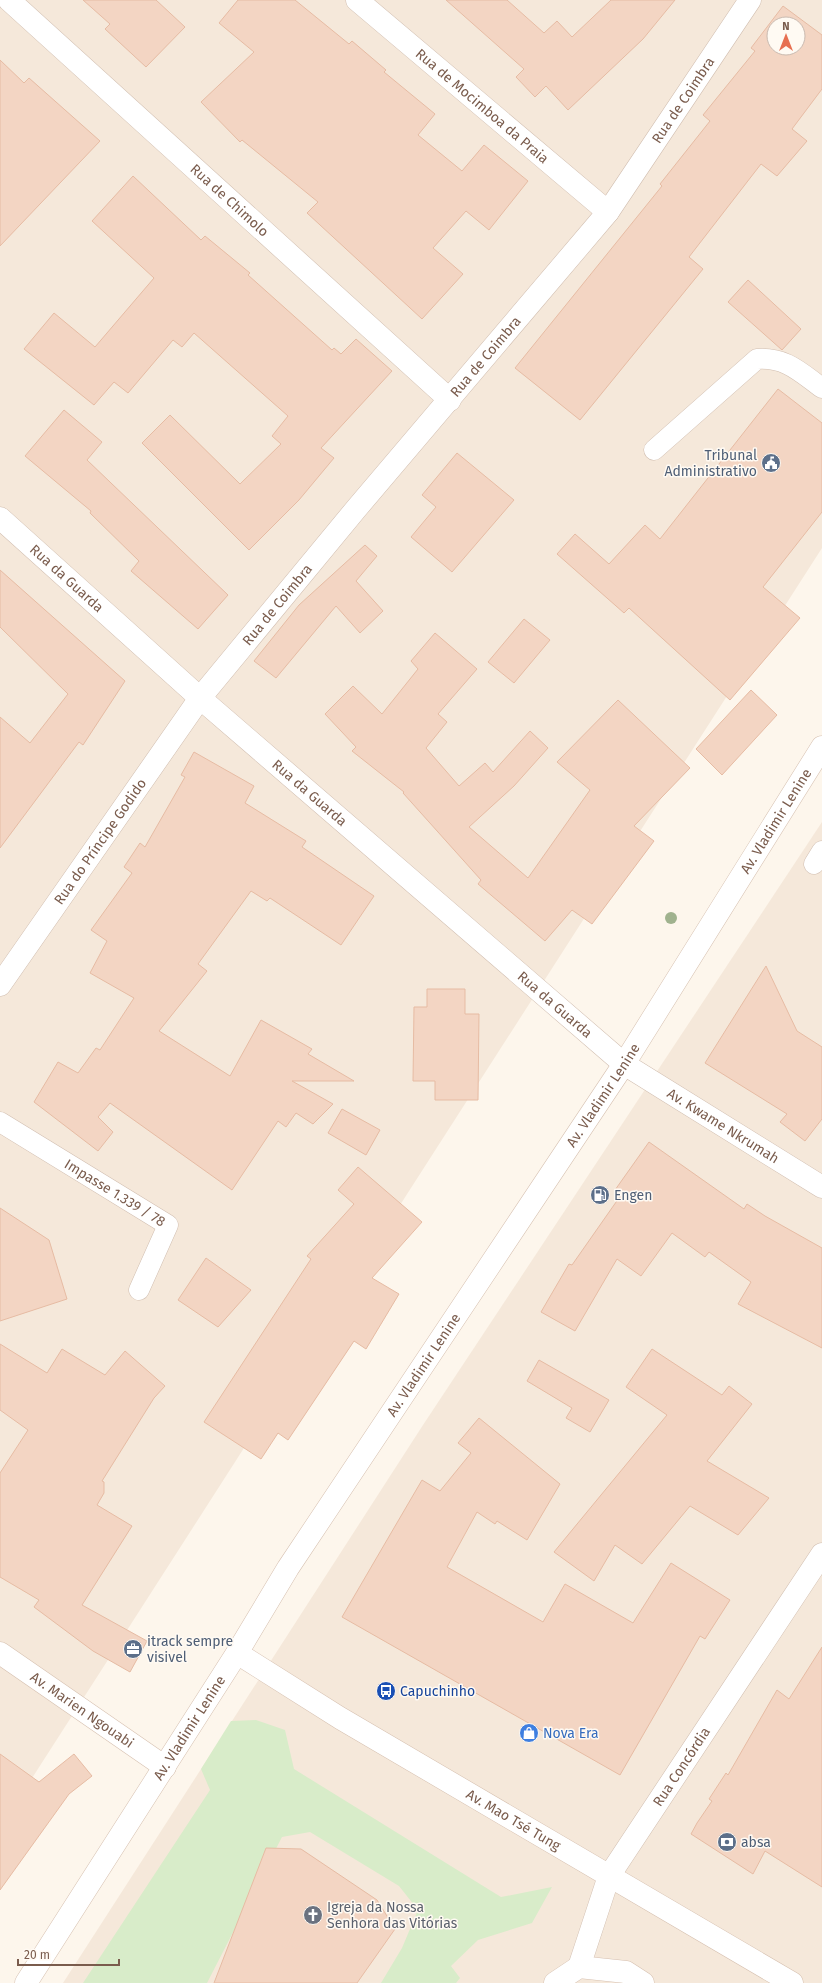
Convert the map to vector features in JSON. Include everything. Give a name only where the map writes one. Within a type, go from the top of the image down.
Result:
[{"type":"street","name":"Rua de Chimolo","points":[[9,0],[450,400]]},
{"type":"street","name":"Rua de Mocimboa da Praia","points":[[357,0],[608,212]]},
{"type":"street","name":"Rua de Coimbra","points":[[200,698],[356,509],[608,212],[750,0]]},
{"type":"street","name":"Rua da Guarda","points":[[0,518],[200,698],[624,1064]]},
{"type":"street","name":"Rua do Príncipe Godido","points":[[0,985],[200,698]]},
{"type":"street","name":"Av. Vladimir Lenine","points":[[26,1983],[237,1653],[288,1568],[624,1064],[822,747]]},
{"type":"street","name":"Av. Kwame Nkrumah","points":[[624,1064],[822,1187]]},
{"type":"street","name":"Rua Concórdia","points":[[579,1967],[609,1876],[822,1554]]},
{"type":"street","name":"Av. Marien Ngouabi","points":[[0,1653],[165,1767]]},
{"type":"street","name":"Av. Mao Tsé Tung","points":[[237,1653],[347,1722],[792,1983]]},
{"type":"street","points":[[555,1983],[579,1967],[626,1972],[643,1983]]},
{"type":"lane","points":[[654,450],[757,359],[771,358],[788,363],[822,388]]},
{"type":"lane","name":"Impasse 1.339 / 78","points":[[0,1122],[168,1224],[139,1290]]},
{"type":"shaded area","points":[[0,0],[822,0],[822,548],[0,1828]]},
{"type":"shaded area","points":[[822,822],[822,1983],[63,1983],[423,1425]]},
{"type":"green space","points":[[256,1720],[285,1730],[294,1769],[501,1897],[552,1887],[532,1923],[478,1940],[451,1966],[460,1978],[456,1983],[381,1983],[402,1948],[418,1910],[399,1886],[310,1832],[282,1837],[207,1983],[83,1983],[210,1790],[201,1769],[231,1721]]},
{"type":"building","points":[[83,0],[156,0],[185,27],[146,67],[105,29],[110,24]]},
{"type":"building","points":[[238,0],[295,0],[349,44],[352,41],[386,70],[384,72],[435,114],[418,135],[462,171],[484,145],[528,181],[489,230],[466,211],[433,248],[463,274],[422,319],[307,213],[318,202],[242,140],[240,142],[201,102],[254,52],[219,23]]},
{"type":"building","points":[[446,0],[507,0],[544,33],[557,21],[572,37],[611,0],[675,0],[643,39],[568,110],[546,86],[535,97],[516,77],[524,69]]},
{"type":"building","points":[[783,6],[796,16],[775,16]]},
{"type":"building","points":[[806,23],[822,35],[822,89],[792,129],[807,141],[777,176],[761,164],[689,257],[703,269],[580,420],[515,368],[662,186],[660,184],[710,121],[703,115],[755,51],[751,48],[766,28],[766,56],[806,56]]},
{"type":"building","points":[[0,60],[24,83],[29,78],[100,141],[0,246]]},
{"type":"building","points":[[133,176],[201,240],[205,236],[250,273],[248,275],[332,350],[334,348],[341,354],[356,339],[392,371],[321,448],[334,458],[299,500],[249,550],[142,443],[170,415],[240,484],[281,444],[272,436],[288,416],[194,333],[182,347],[173,340],[128,393],[114,382],[94,405],[24,349],[54,313],[95,347],[154,278],[92,221]]},
{"type":"building","points":[[748,280],[801,329],[782,350],[728,302]]},
{"type":"building","points":[[778,389],[822,423],[822,512],[763,587],[800,618],[730,700],[629,608],[624,613],[557,554],[575,534],[609,564],[645,525],[660,539]]},
{"type":"building","points":[[64,410],[102,442],[87,460],[228,595],[198,629],[131,571],[139,561],[90,513],[91,511],[25,456]]},
{"type":"building","points":[[457,453],[514,500],[452,572],[411,537],[436,507],[422,495]]},
{"type":"building","points":[[365,545],[377,556],[356,581],[383,611],[360,633],[336,606],[276,678],[254,661],[299,605]]},
{"type":"building","points":[[0,570],[125,681],[83,745],[79,742],[0,848],[0,717],[30,743],[68,694],[0,627]]},
{"type":"building","points":[[524,619],[550,640],[514,683],[488,662]]},
{"type":"building","points":[[435,633],[477,669],[438,714],[447,722],[426,748],[459,786],[485,763],[493,772],[530,731],[548,748],[514,786],[469,827],[528,878],[590,790],[557,762],[618,700],[690,768],[634,826],[654,841],[592,924],[572,910],[545,941],[478,884],[481,880],[403,793],[404,792],[352,751],[356,747],[325,714],[353,686],[382,714],[418,669],[411,661]]},
{"type":"building","points":[[751,690],[777,715],[722,775],[696,749]]},
{"type":"building","points":[[194,752],[254,786],[245,803],[306,841],[302,847],[374,896],[341,945],[270,898],[267,901],[251,891],[198,964],[207,971],[159,1031],[230,1076],[261,1020],[312,1049],[308,1054],[354,1081],[292,1081],[333,1104],[313,1124],[296,1113],[286,1127],[278,1121],[232,1190],[110,1103],[98,1117],[113,1132],[98,1151],[34,1102],[58,1062],[78,1073],[96,1048],[100,1050],[134,998],[90,973],[107,941],[91,930],[132,873],[124,867],[140,843],[145,847],[185,777],[181,775]]},
{"type":"building","points":[[766,966],[797,1031],[822,1047],[822,1119],[805,1141],[780,1122],[787,1114],[705,1063]]},
{"type":"building","points":[[427,989],[465,989],[465,1014],[479,1014],[478,1100],[435,1100],[435,1081],[413,1081],[414,1007],[427,1007]]},
{"type":"building","points":[[342,1109],[380,1130],[366,1155],[328,1133]]},
{"type":"building","points":[[649,1142],[744,1209],[747,1204],[765,1216],[822,1248],[822,1348],[738,1304],[751,1282],[709,1252],[705,1257],[672,1233],[641,1276],[617,1259],[575,1331],[541,1312],[569,1264],[572,1265],[621,1195],[615,1190]]},
{"type":"building","points":[[358,1167],[422,1222],[372,1278],[399,1294],[366,1349],[354,1341],[288,1440],[278,1433],[261,1459],[204,1422],[311,1259],[307,1256],[354,1204],[338,1190]]},
{"type":"building","points":[[0,1208],[49,1240],[67,1299],[0,1321]]},
{"type":"building","points":[[206,1258],[251,1290],[218,1327],[178,1300]]},
{"type":"building","points":[[0,1344],[47,1373],[62,1349],[105,1375],[125,1351],[165,1386],[154,1398],[102,1481],[104,1482],[104,1493],[97,1505],[132,1526],[82,1605],[147,1641],[130,1672],[93,1651],[34,1607],[39,1600],[0,1577],[0,1473],[28,1430],[0,1410]]},
{"type":"building","points":[[652,1349],[722,1395],[729,1386],[752,1404],[707,1461],[769,1498],[738,1535],[690,1506],[642,1564],[615,1545],[594,1581],[554,1552],[667,1415],[626,1387]]},
{"type":"building","points":[[539,1360],[609,1400],[590,1432],[566,1418],[572,1408],[527,1381]]},
{"type":"building","points":[[479,1418],[560,1484],[527,1540],[497,1521],[495,1524],[477,1512],[447,1567],[543,1622],[565,1584],[633,1623],[671,1563],[730,1600],[705,1639],[700,1636],[620,1775],[342,1617],[422,1480],[440,1491],[471,1453],[458,1443]]},
{"type":"building","points":[[822,1647],[822,1887],[765,1851],[753,1874],[691,1834],[712,1801],[709,1799],[726,1773],[728,1775],[777,1690],[789,1699]]},
{"type":"building","points":[[0,1754],[39,1782],[74,1754],[92,1776],[69,1794],[0,1890]]},
{"type":"building","name":"Igreja da Nossa Senhora das Vitórias","points":[[266,1848],[301,1849],[377,1900],[395,1929],[357,1983],[214,1983]]},
{"type":"place","name":"Tribunal Administrativo","points":[[771,463]]},
{"type":"place","name":"Engen","points":[[600,1195]]},
{"type":"place","name":"itrack sempre visivel","points":[[133,1649]]},
{"type":"place","name":"Capuchinho","points":[[386,1691]]},
{"type":"place","name":"Nova Era","points":[[529,1733]]},
{"type":"place","name":"absa","points":[[727,1842]]},
{"type":"place","name":"Igreja da Nossa Senhora das Vitórias","points":[[313,1915]]}]
